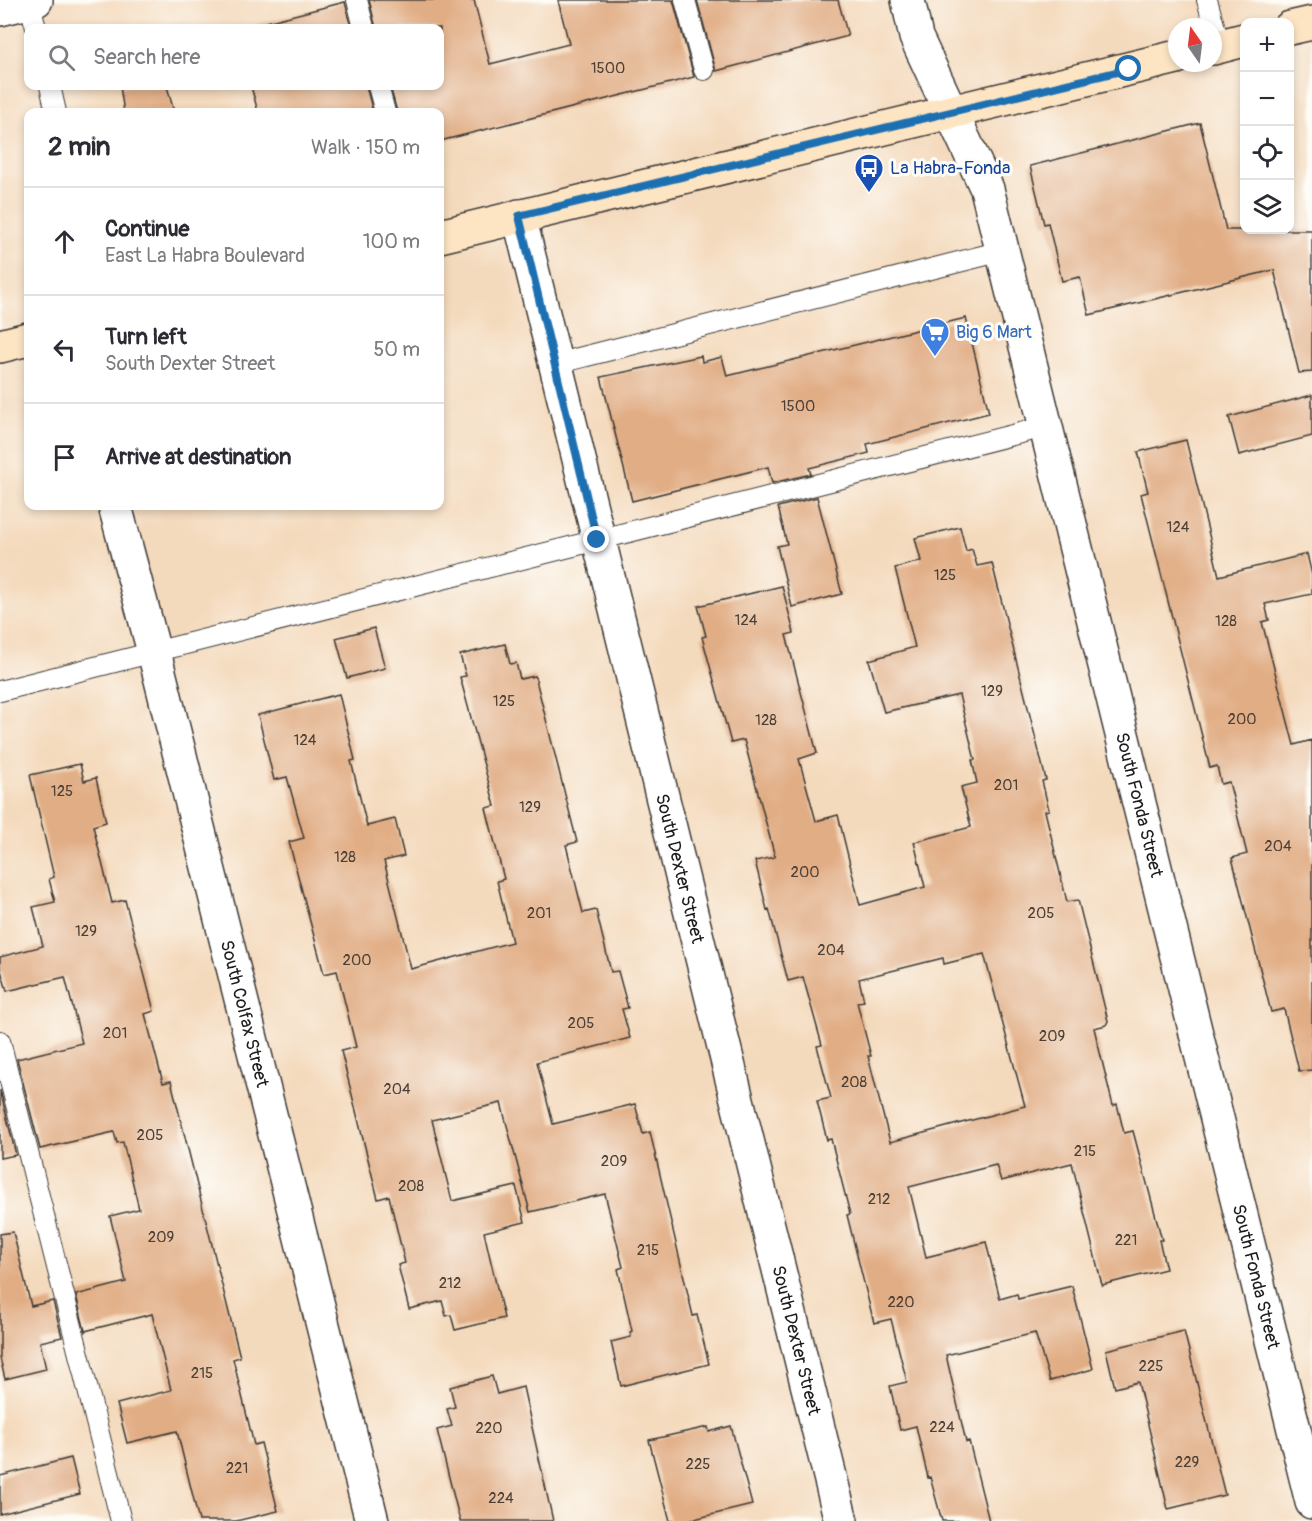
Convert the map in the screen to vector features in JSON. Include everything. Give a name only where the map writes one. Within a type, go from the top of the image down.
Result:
[{"type":"main road","points":[[1294,27],[1312,23]]},
{"type":"main road","points":[[444,235],[1168,59]]},
{"type":"main road","points":[[0,346],[24,340]]},
{"type":"street","name":"South Fonda Street","points":[[908,0],[916,37],[987,189],[1044,427],[1312,1502]]},
{"type":"street","name":"South Dexter Street","points":[[519,216],[597,540],[841,1521]]},
{"type":"street","name":"South Colfax Street","points":[[116,510],[154,652],[372,1521]]},
{"type":"lane","points":[[357,0],[363,24]]},
{"type":"lane","points":[[686,0],[704,70]]},
{"type":"lane","points":[[1207,0],[1226,45]]},
{"type":"lane","points":[[51,90],[55,108]]},
{"type":"lane","points":[[379,90],[384,108]]},
{"type":"lane","points":[[555,364],[1002,251]]},
{"type":"lane","points":[[0,691],[1044,427]]},
{"type":"lane","points":[[0,1041],[121,1521]]},
{"type":"building","points":[[369,0],[474,0],[490,64],[569,44],[558,0],[673,0],[694,77],[444,140],[444,108],[396,108],[391,90],[444,90],[444,24],[375,24]]},
{"type":"building","points":[[697,0],[838,0],[848,36],[716,71]]},
{"type":"building","points":[[345,2],[351,24],[259,24]]},
{"type":"building","points":[[121,90],[168,90],[173,108],[123,108]]},
{"type":"building","points":[[252,90],[367,90],[372,108],[257,108]]},
{"type":"building","points":[[1200,123],[1226,230],[1240,230],[1240,234],[1294,234],[1294,230],[1312,230],[1312,372],[1299,373],[1274,270],[1089,315],[1080,277],[1062,281],[1048,223],[1044,224],[1030,166]]},
{"type":"building","points":[[966,318],[989,413],[867,444],[869,453],[809,468],[811,474],[772,483],[768,467],[632,501],[601,377],[701,356],[702,362],[722,357],[727,376]]},
{"type":"building","points":[[1312,395],[1312,436],[1239,455],[1229,417]]},
{"type":"building","points":[[1186,440],[1219,576],[1307,554],[1312,575],[1312,594],[1265,604],[1269,620],[1262,622],[1294,745],[1312,740],[1312,1070],[1299,1071],[1284,1009],[1271,1012],[1232,858],[1247,854],[1229,782],[1221,784],[1217,766],[1210,768],[1141,494],[1148,492],[1138,452]]},
{"type":"building","points":[[817,497],[842,594],[792,607],[777,546],[787,544],[778,507]]},
{"type":"building","points":[[960,527],[966,551],[972,549],[977,566],[992,563],[1046,780],[1042,781],[1049,810],[1045,811],[1067,902],[1078,900],[1108,1021],[1106,1025],[1094,1028],[1113,1106],[1117,1104],[1124,1133],[1133,1131],[1162,1240],[1159,1240],[1166,1269],[1102,1285],[1072,1163],[1001,1181],[996,1165],[909,1187],[926,1257],[986,1242],[1000,1299],[1017,1294],[1018,1299],[1072,1286],[1093,1369],[1050,1381],[1035,1333],[946,1355],[966,1442],[969,1441],[989,1521],[942,1521],[930,1477],[928,1478],[916,1426],[900,1430],[890,1386],[907,1382],[891,1319],[874,1323],[831,1139],[827,1140],[817,1101],[831,1098],[817,1046],[822,1045],[803,977],[788,981],[769,909],[767,910],[755,861],[775,857],[744,740],[731,743],[702,637],[706,636],[698,606],[782,586],[794,633],[786,635],[817,753],[799,759],[816,821],[838,815],[860,905],[925,887],[914,842],[971,827],[961,787],[977,783],[972,760],[975,760],[959,695],[884,712],[869,660],[915,647],[895,568],[921,561],[915,538]],"holes":[[[984,954],[1025,1106],[890,1142],[857,1002],[864,1001],[859,979],[943,958],[944,964]]]},
{"type":"building","points":[[374,628],[385,668],[347,678],[336,638]]},
{"type":"building","points":[[505,644],[510,664],[516,663],[520,679],[535,676],[577,842],[566,845],[583,913],[596,910],[611,972],[618,971],[628,1008],[622,1009],[630,1038],[537,1062],[553,1124],[635,1104],[643,1134],[650,1132],[693,1316],[697,1315],[709,1364],[621,1386],[611,1342],[631,1337],[630,1332],[632,1331],[618,1269],[623,1267],[605,1194],[530,1212],[501,1103],[432,1120],[452,1201],[516,1186],[525,1222],[484,1232],[504,1318],[455,1330],[451,1315],[446,1316],[442,1301],[409,1309],[398,1265],[405,1263],[389,1196],[378,1199],[341,1051],[356,1047],[337,971],[324,974],[289,842],[304,838],[287,777],[274,780],[258,715],[339,694],[355,760],[351,761],[367,826],[395,819],[404,856],[384,861],[411,969],[512,942],[497,881],[504,879],[486,808],[495,806],[460,677],[466,676],[460,655]]},
{"type":"building","points":[[80,764],[84,781],[96,778],[106,822],[93,826],[112,903],[125,900],[154,1011],[145,1014],[163,1083],[171,1081],[240,1357],[233,1359],[254,1445],[261,1443],[278,1511],[236,1521],[199,1521],[177,1431],[127,1443],[117,1404],[171,1390],[152,1314],[85,1331],[76,1295],[126,1282],[110,1216],[139,1209],[123,1142],[117,1143],[114,1132],[40,1149],[17,1059],[82,1043],[65,977],[7,991],[0,967],[0,957],[43,946],[33,907],[55,902],[49,879],[54,877],[30,775]]},
{"type":"building","points":[[0,1090],[16,1155],[0,1158]]},
{"type":"building","points":[[13,1232],[31,1306],[53,1301],[62,1337],[40,1342],[46,1369],[5,1379],[0,1358],[0,1234]]},
{"type":"building","points":[[1184,1331],[1225,1495],[1168,1509],[1138,1382],[1115,1388],[1106,1350]]},
{"type":"building","points":[[492,1376],[497,1394],[523,1387],[553,1521],[460,1521],[437,1430],[452,1426],[447,1409],[455,1407],[450,1387]]},
{"type":"building","points":[[731,1426],[752,1505],[686,1521],[670,1521],[649,1440],[708,1427],[709,1432]]},
{"type":"building","points":[[71,1458],[80,1494],[0,1514],[0,1476]]},
{"type":"place","name":"La Habra-Fonda","points":[[869,194]]},
{"type":"place","name":"Big 6 Mart","points":[[935,358]]},
{"type":"route","points":[[597,540],[519,216],[1129,69]]}]
